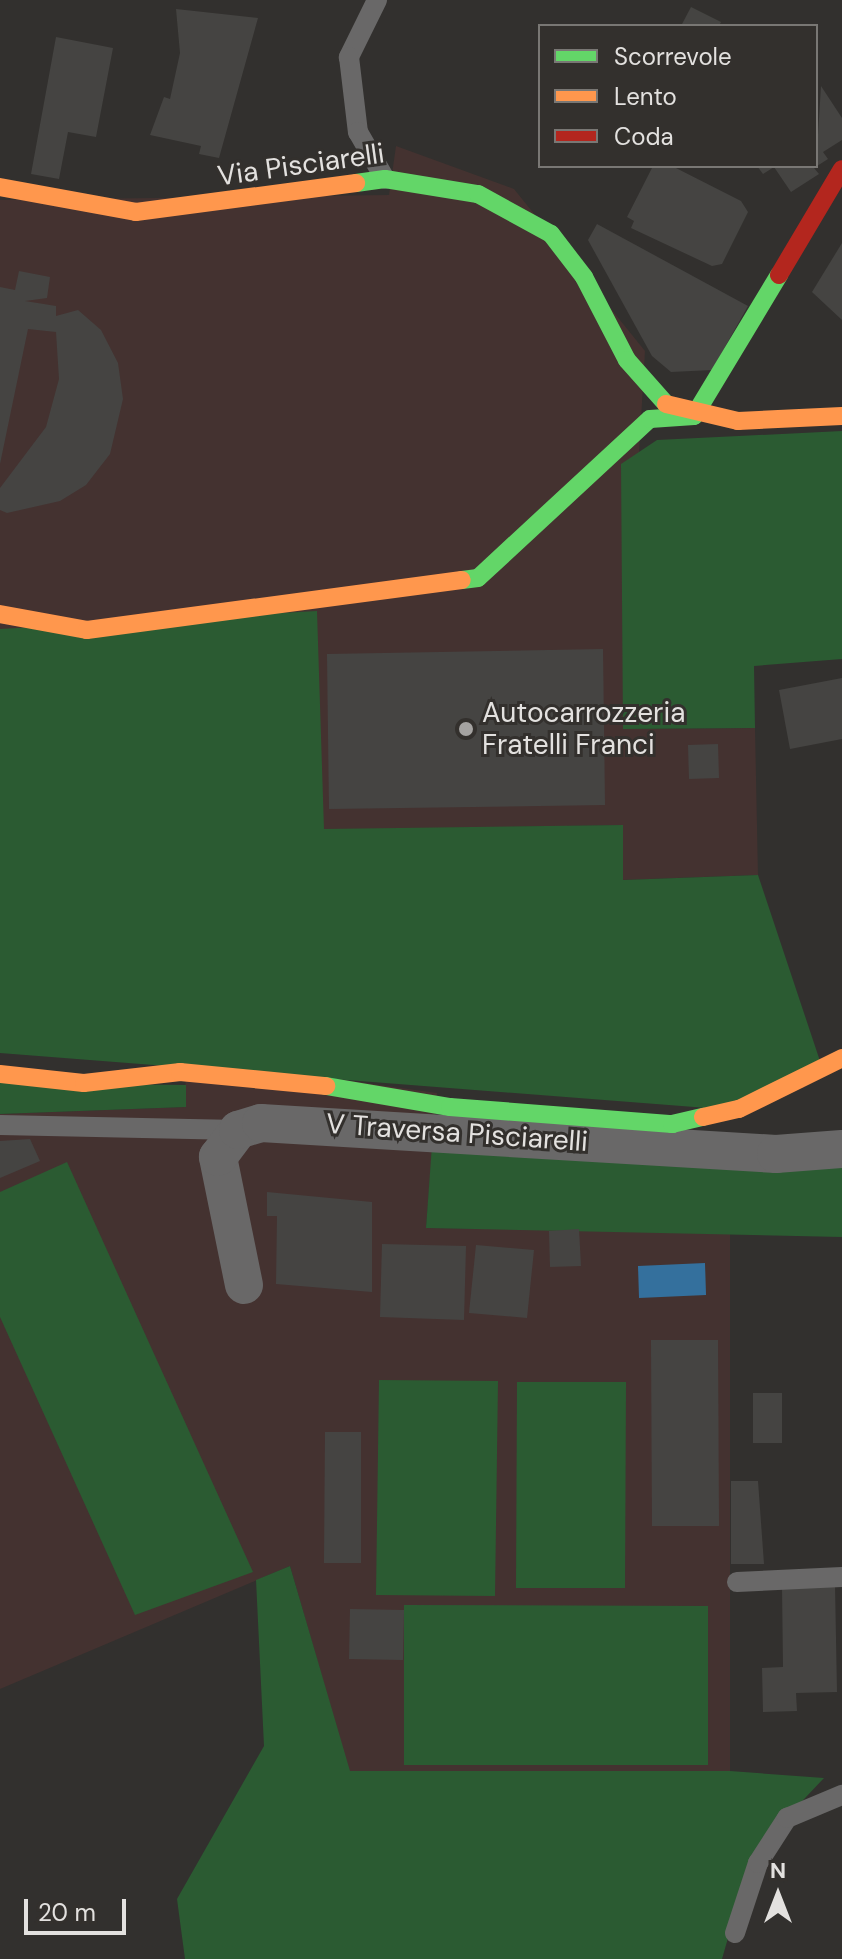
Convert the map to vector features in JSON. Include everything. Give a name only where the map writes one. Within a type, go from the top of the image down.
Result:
[{"type":"street","points":[[0,614],[87,630],[478,578],[650,419],[694,416],[842,169]]},
{"type":"street","name":"Via Pisciarelli","points":[[0,187],[163,212],[385,179],[478,194],[551,234],[642,381],[664,403],[694,416],[842,416]]},
{"type":"street","points":[[0,1074],[84,1083],[180,1072],[260,1075],[450,1107],[672,1124],[739,1109],[842,1058]]},
{"type":"street","name":"V Traversa Pisciarelli","points":[[238,1130],[295,1122],[776,1154],[842,1149]]},
{"type":"street","points":[[238,1130],[218,1157],[218,1182],[244,1285]]},
{"type":"lane","points":[[377,0],[349,57],[358,132],[385,179]]},
{"type":"lane","points":[[0,1125],[238,1130]]},
{"type":"lane","points":[[737,1582],[842,1577]]},
{"type":"lane","points":[[735,1933],[758,1863],[787,1818],[842,1795]]},
{"type":"shaded area","points":[[396,146],[514,189],[645,351],[623,729],[755,728],[758,875],[622,880],[623,825],[324,830],[0,629],[0,200],[389,195]]},
{"type":"shaded area","points":[[186,1058],[437,1093],[426,1228],[730,1231],[730,1771],[349,1771],[290,1566],[0,1689],[0,1114],[185,1107]]},
{"type":"green space","points":[[842,431],[842,659],[754,666],[755,728],[623,729],[621,464],[657,440]]},
{"type":"green space","points":[[317,611],[324,829],[623,825],[623,880],[758,875],[821,1064],[720,1109],[0,1053],[0,629]]},
{"type":"green space","points":[[0,1083],[186,1085],[186,1107],[0,1114]]},
{"type":"green space","points":[[432,1145],[842,1157],[842,1237],[426,1228]]},
{"type":"green space","points":[[67,1162],[253,1572],[135,1615],[0,1317],[0,1192]]},
{"type":"green space","points":[[379,1380],[498,1381],[495,1596],[376,1595]]},
{"type":"green space","points":[[517,1382],[626,1382],[625,1588],[516,1588]]},
{"type":"green space","points":[[290,1566],[350,1771],[730,1771],[824,1778],[752,1854],[722,1959],[185,1959],[177,1899],[264,1746],[256,1580]]},
{"type":"green space","points":[[404,1605],[708,1606],[708,1765],[404,1765]]},
{"type":"water","points":[[705,1263],[706,1295],[639,1298],[638,1266]]},
{"type":"building","points":[[691,7],[721,22],[720,24],[682,24]]},
{"type":"building","points":[[176,9],[258,18],[219,158],[199,154],[201,146],[150,135],[164,97],[170,99],[180,53]]},
{"type":"building","points":[[56,37],[113,48],[96,137],[68,132],[59,179],[31,174]]},
{"type":"building","points":[[821,86],[842,118],[842,140],[823,152],[828,159],[818,165]]},
{"type":"building","points":[[652,168],[676,168],[741,201],[748,212],[722,264],[712,266],[631,228],[634,221],[627,217]]},
{"type":"building","points":[[758,168],[772,168],[763,174]]},
{"type":"building","points":[[775,168],[814,168],[819,174],[791,192]]},
{"type":"building","points":[[597,224],[748,306],[712,370],[671,372],[652,356],[588,240]]},
{"type":"building","points":[[842,243],[842,320],[812,292]]},
{"type":"building","points":[[19,271],[50,277],[47,298],[25,301],[56,306],[56,316],[78,310],[101,330],[118,363],[123,399],[110,454],[86,485],[60,501],[7,513],[0,510],[0,488],[46,427],[59,379],[56,332],[28,329],[0,464],[0,287],[15,290]]},
{"type":"building","name":"Autocarrozzeria Fratelli Franci","points":[[603,649],[605,805],[329,809],[327,654]]},
{"type":"building","points":[[842,678],[842,739],[790,749],[779,690]]},
{"type":"building","points":[[718,744],[719,778],[689,779],[688,745]]},
{"type":"building","points":[[30,1139],[40,1161],[0,1178],[0,1141]]},
{"type":"building","points":[[267,1192],[372,1202],[372,1292],[276,1284],[277,1216],[267,1216]]},
{"type":"building","points":[[579,1229],[581,1266],[550,1267],[549,1231]]},
{"type":"building","points":[[382,1244],[466,1246],[464,1320],[380,1317]]},
{"type":"building","points":[[476,1245],[534,1250],[527,1318],[469,1313]]},
{"type":"building","points":[[651,1340],[718,1340],[719,1526],[652,1526]]},
{"type":"building","points":[[753,1393],[782,1393],[782,1443],[753,1443]]},
{"type":"building","points":[[325,1432],[361,1432],[361,1563],[324,1563]]},
{"type":"building","points":[[731,1481],[758,1481],[764,1564],[731,1564]]},
{"type":"building","points":[[835,1585],[837,1692],[796,1693],[797,1711],[763,1712],[762,1668],[783,1667],[782,1587]]},
{"type":"building","points":[[350,1609],[404,1610],[403,1660],[349,1659]]},
{"type":"traffic: fast","points":[[356,183],[385,179],[478,194],[551,234],[584,277],[627,360],[666,404]]},
{"type":"traffic: fast","points":[[462,580],[478,578],[650,419],[694,416],[779,275]]},
{"type":"traffic: fast","points":[[326,1086],[450,1107],[672,1124],[703,1117]]},
{"type":"traffic: slow","points":[[0,187],[136,212],[356,183]]},
{"type":"traffic: slow","points":[[666,404],[738,421],[842,416]]},
{"type":"traffic: slow","points":[[0,614],[87,630],[462,580]]},
{"type":"traffic: slow","points":[[703,1117],[739,1109],[842,1058]]},
{"type":"traffic: slow","points":[[0,1074],[84,1083],[180,1072],[326,1086]]},
{"type":"traffic: jam","points":[[779,275],[842,169]]},
{"type":"place","name":"Autocarrozzeria Fratelli Franci","points":[[466,729]]}]
